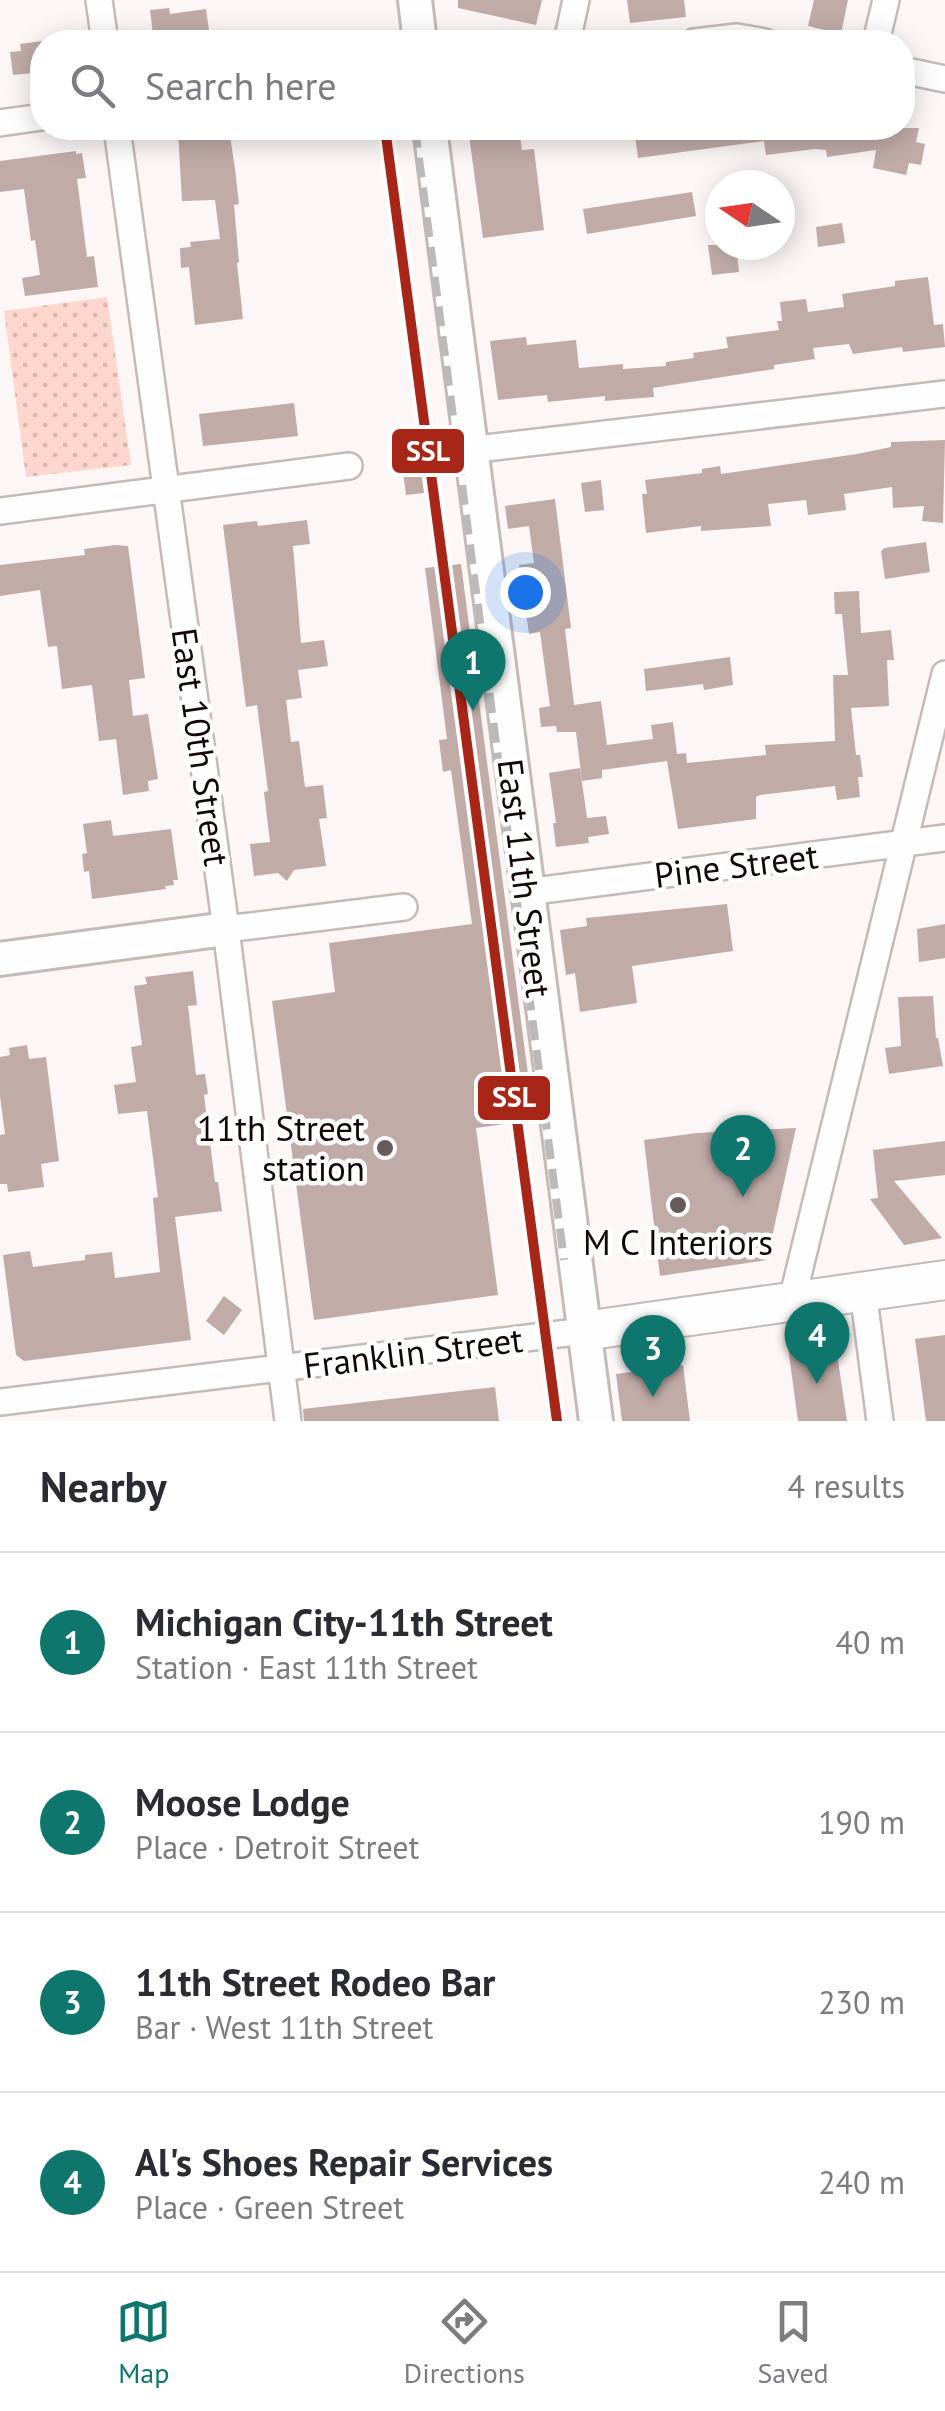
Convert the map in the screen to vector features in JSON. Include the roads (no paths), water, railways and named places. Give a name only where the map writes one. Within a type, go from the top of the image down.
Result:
[{"type":"main road","name":"Franklin Street","points":[[584,1331],[945,1280]]},
{"type":"street","points":[[99,0],[103,30]]},
{"type":"street","points":[[415,0],[419,30]]},
{"type":"street","points":[[570,30],[576,0]]},
{"type":"street","points":[[879,30],[886,0]]},
{"type":"street","points":[[915,73],[945,79]]},
{"type":"street","points":[[0,122],[30,118]]},
{"type":"street","name":"East 10th Street","points":[[119,140],[288,1421]]},
{"type":"street","name":"East 11th Street","points":[[431,140],[596,1421]]},
{"type":"street","points":[[469,450],[945,394]]},
{"type":"street","points":[[0,512],[349,466]]},
{"type":"street","points":[[792,1300],[945,674]]},
{"type":"street","name":"Pine Street","points":[[527,892],[945,838]]},
{"type":"street","points":[[0,959],[404,907]]},
{"type":"street","points":[[863,1291],[880,1421]]},
{"type":"street","name":"Franklin Street","points":[[0,1402],[584,1331]]},
{"type":"railway","points":[[387,140],[535,1264]]},
{"type":"railway","points":[[417,140],[564,1260]]},
{"type":"place","name":"Michigan City-11th Street","points":[[473,711]]},
{"type":"place","name":"11th Street station","points":[[385,1148]]},
{"type":"place","name":"Moose Lodge","points":[[743,1197]]},
{"type":"place","name":"M C Interiors","points":[[678,1205]]},
{"type":"place","name":"Al's Shoes Repair Services","points":[[817,1384]]},
{"type":"place","name":"11th Street Rodeo Bar","points":[[653,1397]]}]
